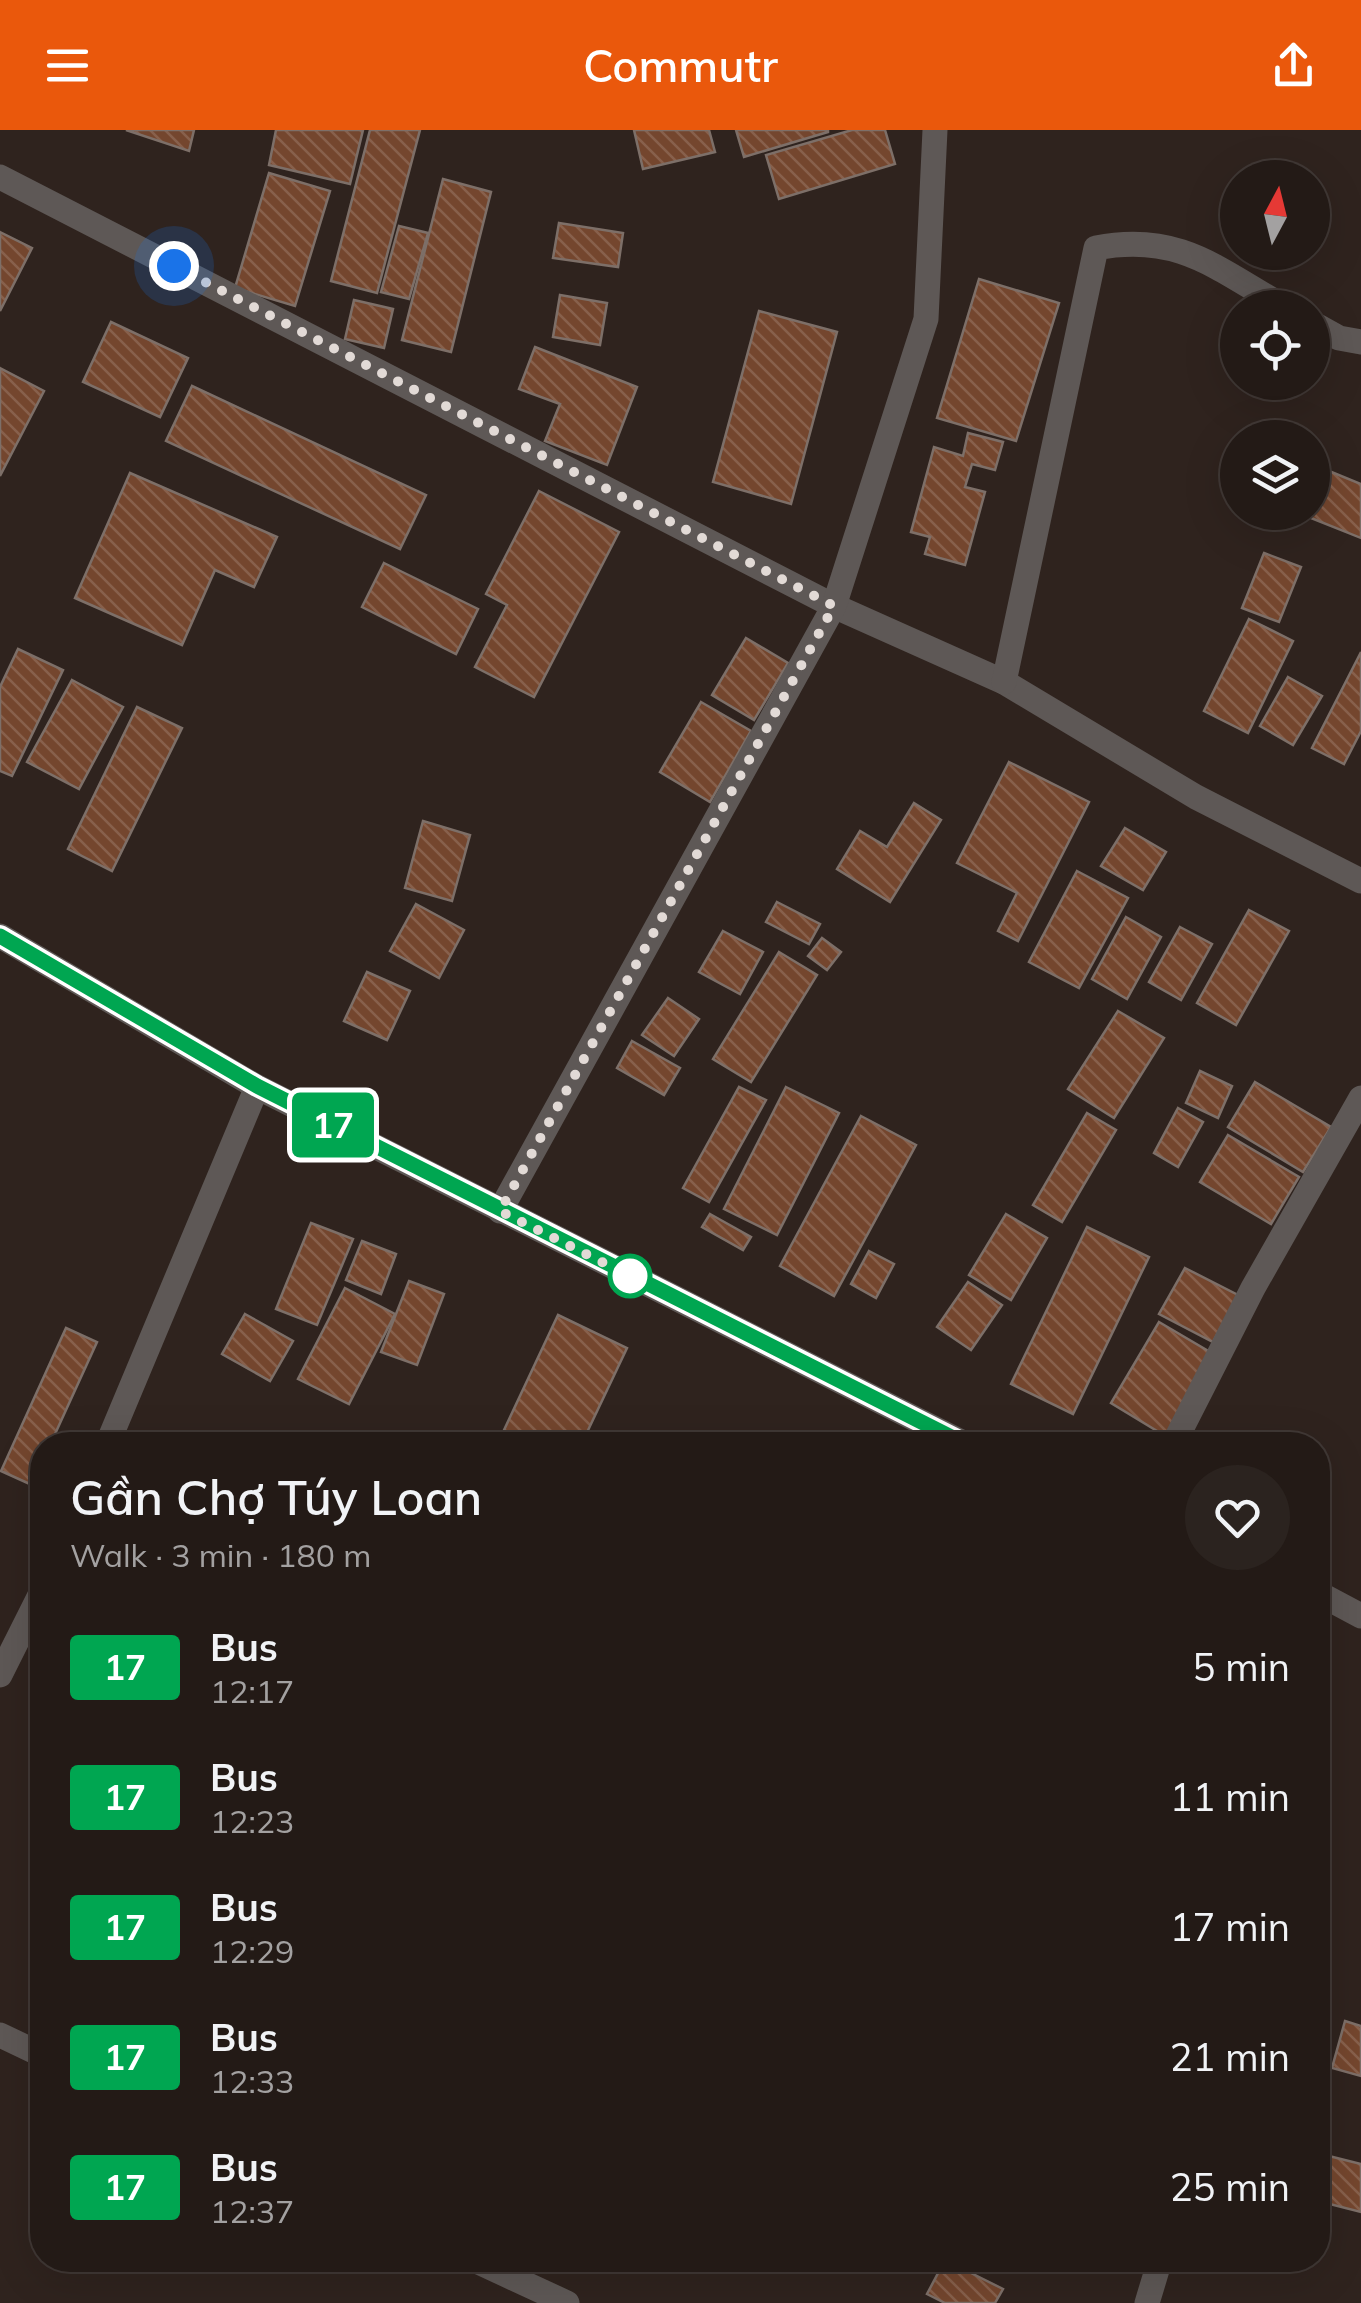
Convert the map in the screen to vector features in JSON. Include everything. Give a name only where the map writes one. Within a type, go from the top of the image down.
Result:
[{"type":"street","points":[[500,1211],[834,606],[926,319],[936,130]]},
{"type":"street","points":[[0,177],[834,606],[1004,682],[1196,798],[1361,881]]},
{"type":"street","points":[[1004,682],[1096,248],[1133,241],[1178,247],[1254,290]]},
{"type":"street","points":[[1330,333],[1361,342]]},
{"type":"street","points":[[0,936],[257,1086],[941,1432]]},
{"type":"street","points":[[113,1432],[257,1086]]},
{"type":"street","points":[[1180,1432],[1253,1288],[1361,1098]]},
{"type":"street","points":[[1330,1599],[1361,1616]]},
{"type":"street","points":[[0,1675],[30,1615]]},
{"type":"street","points":[[0,2035],[30,2049]]},
{"type":"street","points":[[500,2272],[566,2303]]},
{"type":"street","points":[[1147,2303],[1156,2272]]},
{"type":"building","points":[[126,130],[194,130],[189,151]]},
{"type":"building","points":[[276,130],[363,130],[350,184],[269,165]]},
{"type":"building","points":[[370,130],[420,130],[377,293],[331,281]]},
{"type":"building","points":[[634,130],[709,130],[715,152],[643,169]]},
{"type":"building","points":[[736,130],[828,130],[828,132],[744,157]]},
{"type":"building","points":[[852,130],[885,130],[895,164],[779,199],[766,155]]},
{"type":"building","points":[[269,173],[330,191],[295,306],[235,288]]},
{"type":"building","points":[[443,179],[491,192],[451,352],[402,340]]},
{"type":"building","points":[[559,223],[623,233],[618,267],[553,258]]},
{"type":"building","points":[[399,226],[428,233],[409,299],[381,292]]},
{"type":"building","points":[[0,232],[32,248],[0,311]]},
{"type":"building","points":[[979,279],[1059,303],[1016,441],[937,418]]},
{"type":"building","points":[[560,295],[607,303],[600,345],[553,337]]},
{"type":"building","points":[[354,300],[393,309],[384,348],[345,339]]},
{"type":"building","points":[[759,311],[837,332],[791,504],[713,482]]},
{"type":"building","points":[[111,322],[188,358],[160,417],[83,382]]},
{"type":"building","points":[[535,347],[637,387],[607,465],[545,441],[560,404],[519,389]]},
{"type":"building","points":[[0,368],[44,391],[0,476]]},
{"type":"building","points":[[192,386],[426,495],[400,549],[166,441]]},
{"type":"building","points":[[968,433],[1003,442],[995,470],[972,464],[965,487],[985,492],[965,565],[925,554],[930,537],[911,532],[934,447],[963,456]]},
{"type":"building","points":[[1330,471],[1361,484],[1361,538],[1330,526]]},
{"type":"building","points":[[130,473],[277,537],[254,587],[215,570],[182,645],[75,598]]},
{"type":"building","points":[[539,491],[619,532],[534,697],[475,667],[507,605],[486,594]]},
{"type":"building","points":[[1264,553],[1301,567],[1279,622],[1242,608]]},
{"type":"building","points":[[384,563],[478,609],[456,654],[362,607]]},
{"type":"building","points":[[1249,619],[1293,641],[1248,733],[1204,711]]},
{"type":"building","points":[[746,638],[788,663],[754,720],[712,695]]},
{"type":"building","points":[[18,649],[63,670],[12,776],[0,771],[0,687]]},
{"type":"building","points":[[1361,652],[1361,731],[1344,764],[1312,748]]},
{"type":"building","points":[[1288,677],[1322,696],[1293,745],[1260,726]]},
{"type":"building","points":[[72,680],[123,707],[79,789],[27,762]]},
{"type":"building","points":[[701,702],[751,731],[710,802],[660,772]]},
{"type":"building","points":[[137,707],[182,728],[112,871],[68,849]]},
{"type":"building","points":[[1009,762],[1089,802],[1018,941],[998,931],[1017,893],[957,863]]},
{"type":"building","points":[[914,803],[941,820],[890,902],[837,869],[860,831],[887,847]]},
{"type":"building","points":[[423,821],[470,835],[452,901],[405,888]]},
{"type":"building","points":[[1125,828],[1166,852],[1143,890],[1101,866]]},
{"type":"building","points":[[1077,871],[1128,898],[1079,988],[1029,962]]},
{"type":"building","points":[[777,902],[820,924],[809,944],[766,922]]},
{"type":"building","points":[[416,904],[464,930],[439,978],[390,951]]},
{"type":"building","points":[[1249,910],[1289,931],[1236,1025],[1197,1003]]},
{"type":"building","points":[[1126,917],[1161,937],[1127,999],[1092,979]]},
{"type":"building","points":[[1180,927],[1212,944],[1181,1000],[1149,982]]},
{"type":"building","points":[[723,931],[763,952],[740,994],[699,972]]},
{"type":"building","points":[[822,938],[841,952],[827,970],[808,956]]},
{"type":"building","points":[[779,952],[817,975],[751,1082],[713,1059]]},
{"type":"building","points":[[367,972],[410,991],[387,1040],[344,1021]]},
{"type":"building","points":[[668,998],[699,1019],[674,1056],[642,1035]]},
{"type":"building","points":[[1118,1011],[1164,1038],[1114,1118],[1068,1089]]},
{"type":"building","points":[[632,1041],[680,1068],[664,1095],[617,1068]]},
{"type":"building","points":[[1200,1071],[1232,1086],[1218,1118],[1186,1103]]},
{"type":"building","points":[[1255,1082],[1331,1127],[1303,1172],[1228,1127]]},
{"type":"building","points":[[739,1087],[766,1100],[709,1202],[683,1188]]},
{"type":"building","points":[[786,1087],[839,1113],[777,1235],[724,1209]]},
{"type":"building","points":[[1178,1108],[1203,1122],[1178,1167],[1154,1153]]},
{"type":"building","points":[[1087,1113],[1116,1130],[1062,1222],[1033,1205]]},
{"type":"building","points":[[861,1116],[916,1145],[834,1296],[780,1266]]},
{"type":"building","points":[[1228,1135],[1299,1177],[1271,1224],[1200,1182]]},
{"type":"building","points":[[710,1214],[751,1237],[743,1250],[702,1227]]},
{"type":"building","points":[[1006,1214],[1047,1238],[1011,1300],[969,1275]]},
{"type":"building","points":[[311,1223],[353,1239],[317,1325],[276,1309]]},
{"type":"building","points":[[1087,1227],[1149,1257],[1073,1414],[1011,1384]]},
{"type":"building","points":[[362,1241],[396,1254],[381,1294],[346,1280]]},
{"type":"building","points":[[869,1251],[894,1264],[876,1298],[851,1284]]},
{"type":"building","points":[[1185,1268],[1238,1295],[1213,1342],[1159,1314]]},
{"type":"building","points":[[409,1281],[444,1294],[417,1365],[381,1352]]},
{"type":"building","points":[[968,1282],[1002,1305],[971,1350],[937,1327]]},
{"type":"building","points":[[345,1288],[395,1314],[349,1404],[298,1379]]},
{"type":"building","points":[[245,1314],[293,1341],[270,1381],[222,1354]]},
{"type":"building","points":[[558,1315],[627,1348],[587,1432],[503,1432]]},
{"type":"building","points":[[1159,1322],[1215,1355],[1170,1432],[1159,1432],[1111,1403]]},
{"type":"building","points":[[66,1328],[97,1342],[56,1432],[30,1432],[30,1484],[1,1471]]},
{"type":"building","points":[[1345,2021],[1361,2026],[1361,2076],[1332,2068]]},
{"type":"building","points":[[1330,2156],[1361,2164],[1361,2212],[1330,2204]]},
{"type":"building","points":[[939,2272],[969,2272],[1003,2289],[995,2303],[945,2303],[927,2294]]},
{"type":"bus line","name":"17","points":[[0,936],[22,953],[257,1086],[941,1432]]},
{"type":"route","points":[[174,266],[834,606],[500,1211],[634,1278],[630,1276]]}]
